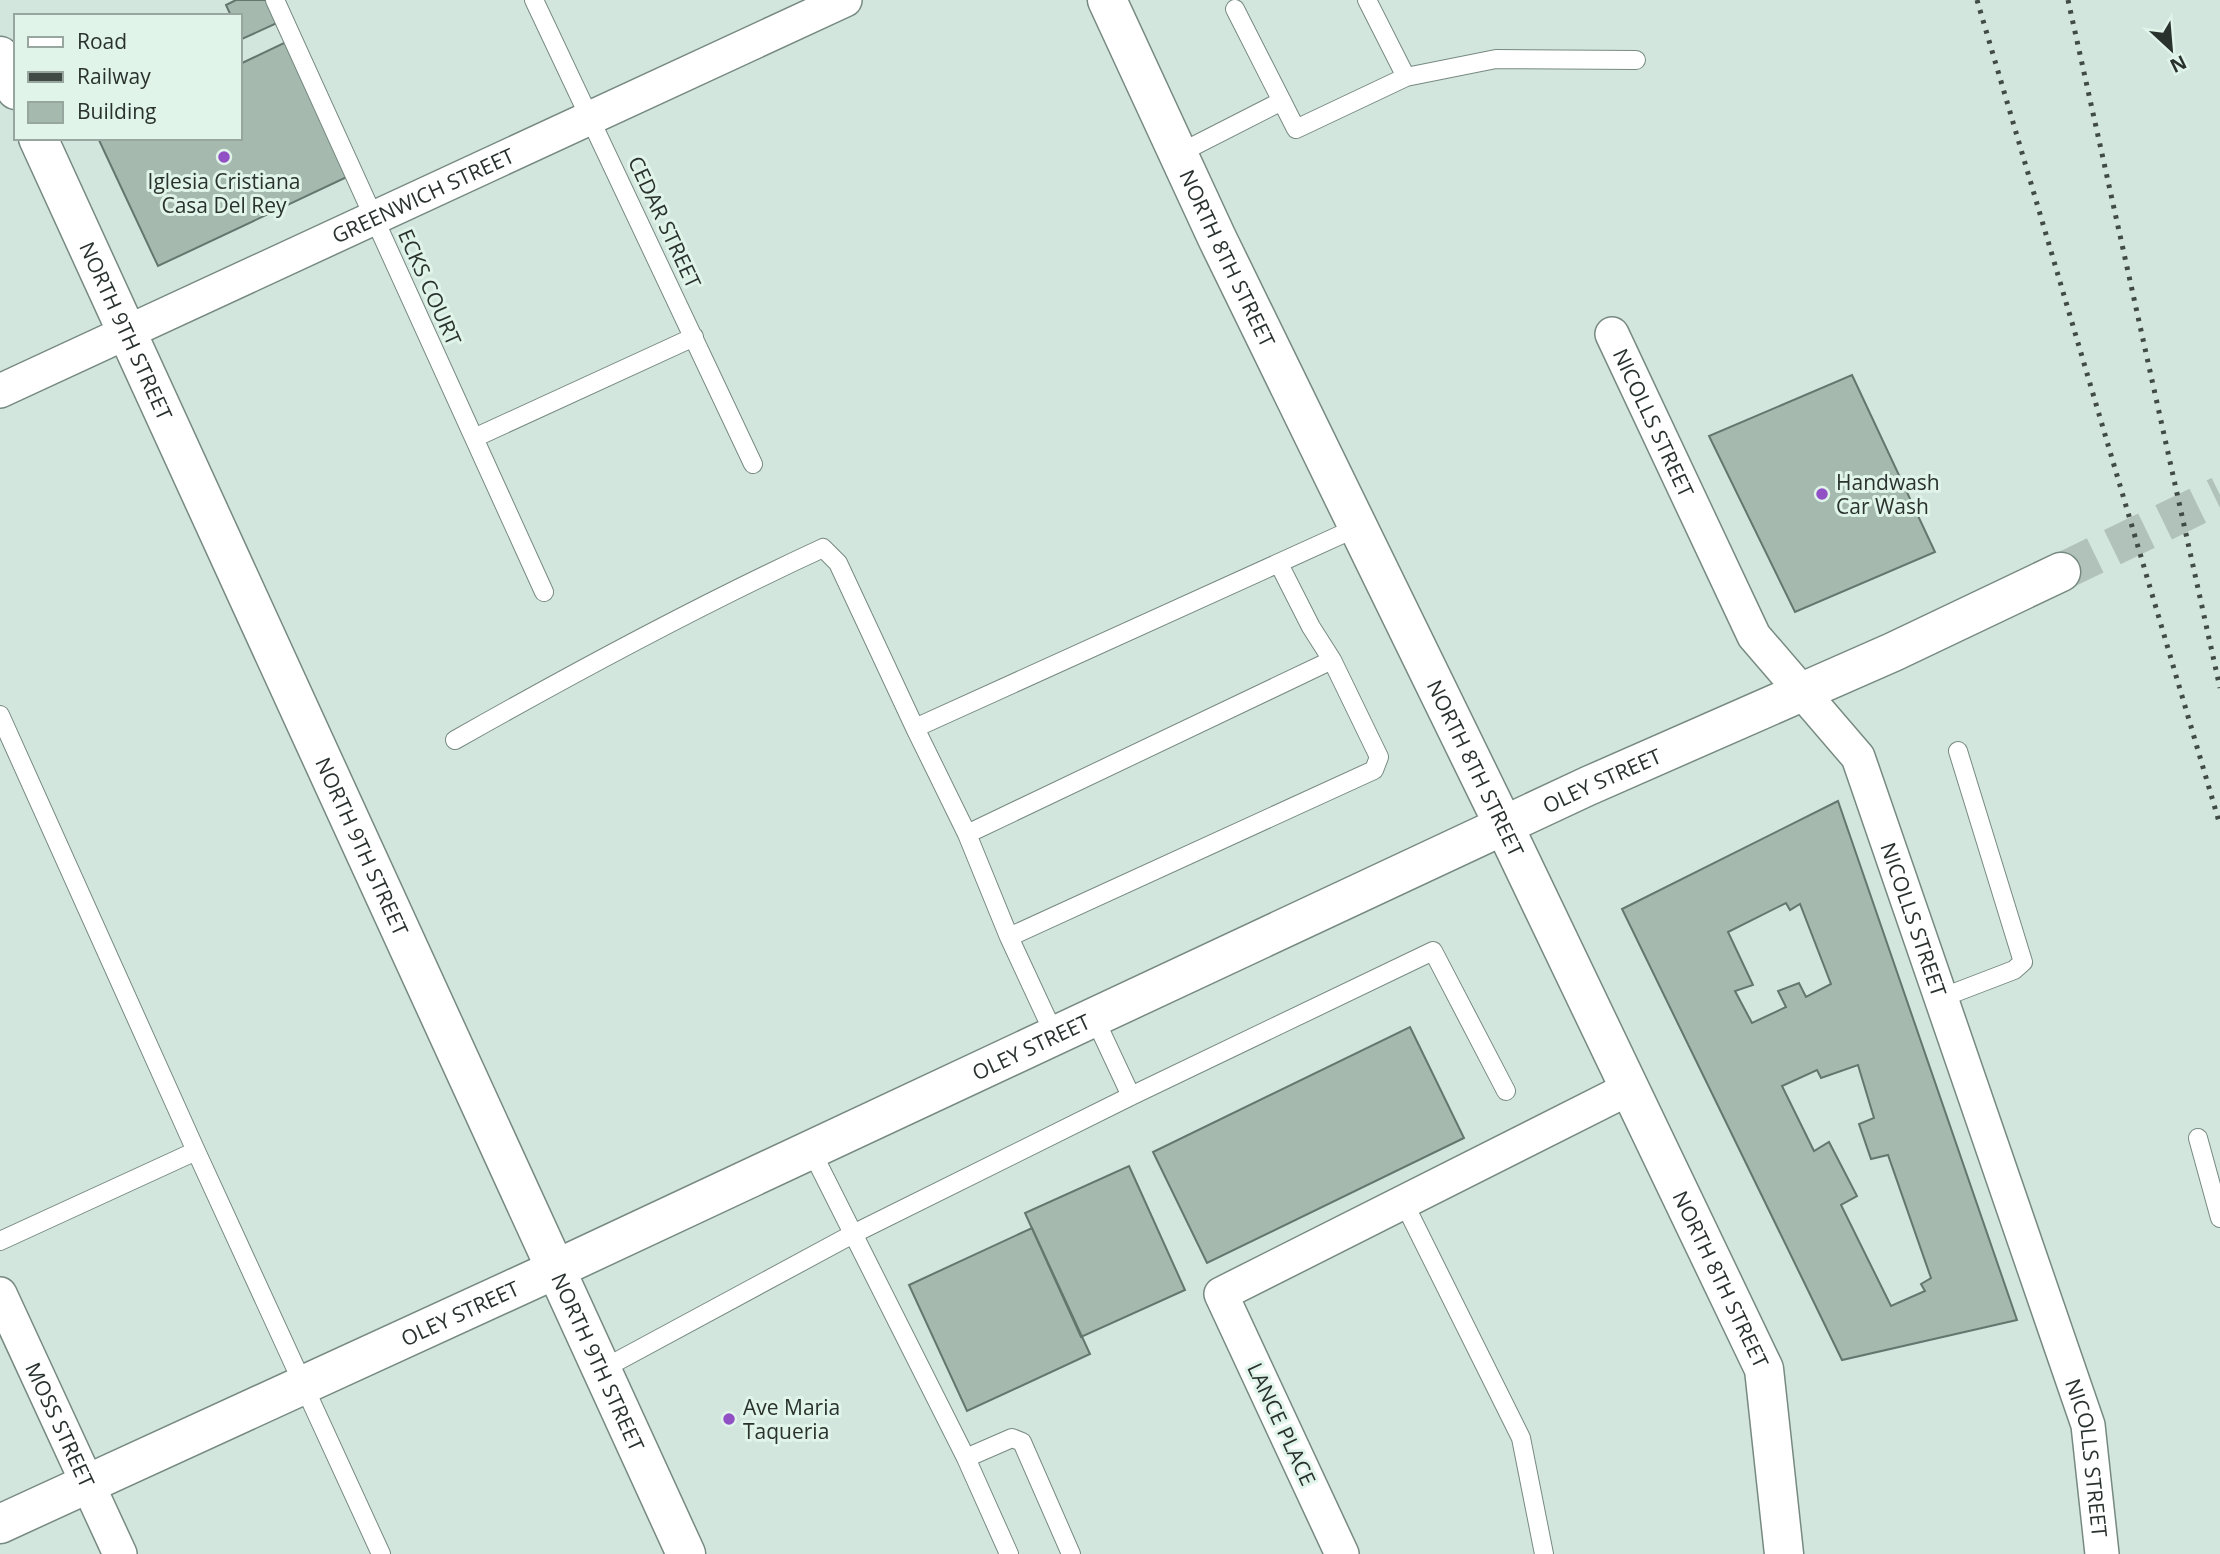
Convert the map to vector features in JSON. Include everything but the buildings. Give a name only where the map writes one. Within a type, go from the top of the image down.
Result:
[{"type":"main road","name":"NORTH 8TH STREET","points":[[1107,0],[1217,238],[1765,1369],[1784,1554]]},
{"type":"main road","points":[[0,56],[14,86]]},
{"type":"main road","name":"NORTH 9TH STREET","points":[[39,140],[686,1554]]},
{"type":"main road","name":"OLEY STREET","points":[[0,1524],[554,1270],[1588,786],[1893,652],[2061,572]]},
{"type":"street","name":"GREENWICH STREET","points":[[0,391],[845,0]]},
{"type":"street","name":"NICOLLS STREET","points":[[1612,334],[1754,636],[1858,757],[2088,1425],[2102,1554]]},
{"type":"street","points":[[1404,1203],[1630,1088]]},
{"type":"street","name":"LANCE PLACE","points":[[1342,1554],[1222,1294],[1404,1203]]},
{"type":"street","name":"MOSS STREET","points":[[0,1294],[120,1554]]},
{"type":"lane","name":"ECKS COURT","points":[[275,0],[544,592]]},
{"type":"lane","name":"CEDAR STREET","points":[[534,0],[753,464]]},
{"type":"lane","points":[[1367,0],[1406,77]]},
{"type":"lane","points":[[1235,9],[1296,130],[1406,77],[1496,59],[1636,60]]},
{"type":"lane","points":[[1178,154],[1282,101]]},
{"type":"lane","points":[[474,438],[694,337]]},
{"type":"lane","points":[[915,728],[1358,527]]},
{"type":"lane","points":[[455,740],[602,658],[743,585],[823,548],[838,563],[967,834],[1009,937],[1055,1036]]},
{"type":"lane","points":[[1009,937],[1374,769],[1379,757],[1332,660],[1311,627],[1279,564]]},
{"type":"lane","points":[[967,834],[1332,660]]},
{"type":"lane","points":[[0,715],[381,1554]]},
{"type":"lane","points":[[1941,998],[2014,970],[2022,962],[1958,751]]},
{"type":"lane","points":[[601,1370],[853,1234],[1131,1096],[1433,951],[1506,1091]]},
{"type":"lane","points":[[1094,1017],[1131,1096]]},
{"type":"lane","points":[[2198,1138],[2220,1218]]},
{"type":"lane","points":[[811,1150],[966,1458],[1009,1554]]},
{"type":"lane","points":[[0,1241],[196,1151]]},
{"type":"lane","points":[[1404,1203],[1521,1438],[1544,1554]]},
{"type":"lane","points":[[966,1458],[1012,1438],[1022,1442],[1072,1554]]},
{"type":"tunnel","points":[[2061,572],[2220,495]]},
{"type":"railway","points":[[1977,0],[2220,825]]},
{"type":"railway","points":[[2068,0],[2220,688]]},
{"type":"place","name":"Iglesia Cristiana Casa Del Rey","points":[[224,157]]},
{"type":"place","name":"Handwash Car Wash","points":[[1822,494]]},
{"type":"place","name":"Ave Maria Taqueria","points":[[729,1419]]}]
